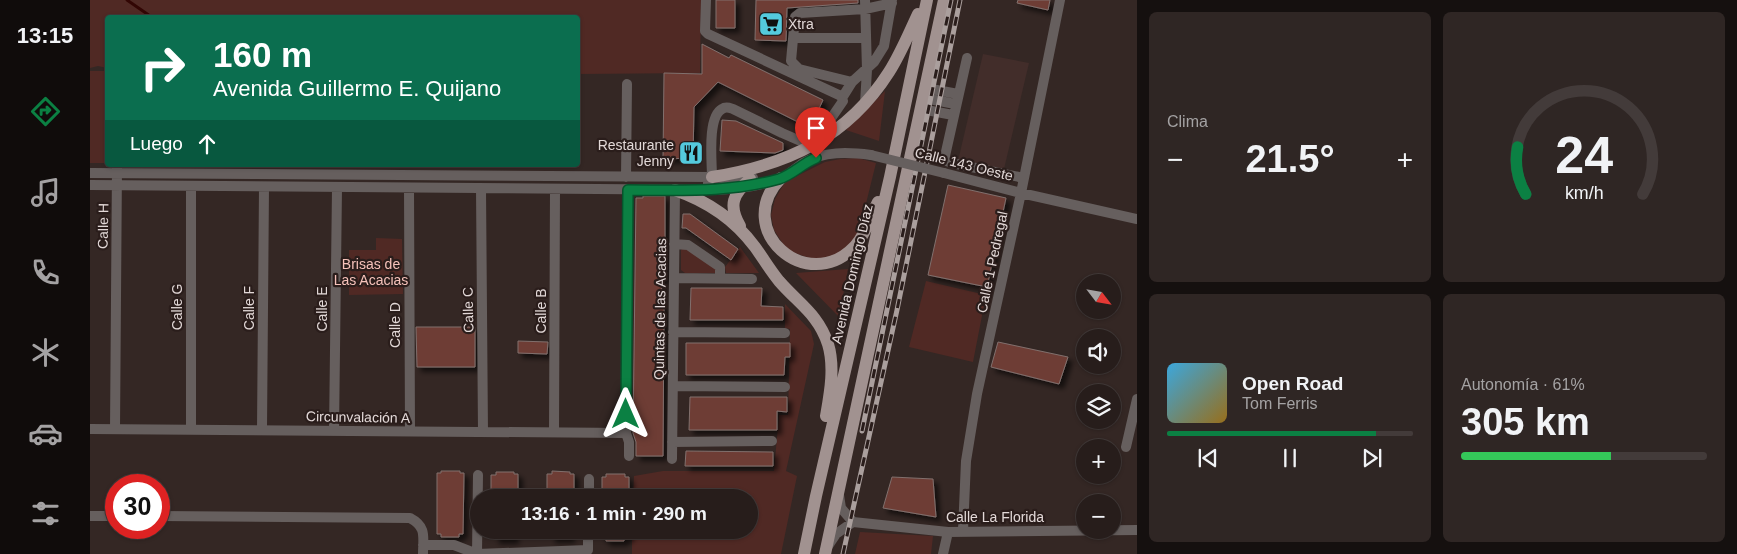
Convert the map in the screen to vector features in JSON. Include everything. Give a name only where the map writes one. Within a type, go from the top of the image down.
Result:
[{"type":"main road","points":[[712,177],[762,167],[789,157],[812,146],[842,126],[865,103],[896,60],[926,0]]},
{"type":"main road","name":"Avenida Domingo Díaz","points":[[804,554],[890,177],[926,0]]},
{"type":"main road","points":[[825,552],[944,0]]},
{"type":"main road","points":[[784,176],[772,190],[766,204],[766,225],[771,240],[780,251],[791,259],[803,263],[817,264],[838,258],[856,245],[864,233],[890,177]]},
{"type":"main road","points":[[750,179],[740,188],[734,200],[733,207],[738,223],[779,281],[815,318],[828,346],[831,370],[829,398],[819,458],[816,496]]},
{"type":"main road","points":[[675,190],[711,206],[744,233]]},
{"type":"street","points":[[706,0],[705,31],[708,34],[842,98]]},
{"type":"street","name":"Calle 1 Pedregal","points":[[963,531],[966,461],[977,394],[1021,193],[1060,0]]},
{"type":"street","points":[[692,190],[706,185],[712,177],[712,128],[715,116],[721,109],[726,107],[812,146],[843,101],[842,98],[852,82],[867,70],[884,46],[892,2],[800,13],[795,17],[791,61],[795,66],[852,82]]},
{"type":"street","points":[[865,5],[867,70],[865,103]]},
{"type":"street","points":[[793,38],[866,38]]},
{"type":"street","points":[[967,58],[945,156],[947,161],[1024,178]]},
{"type":"street","points":[[626,177],[627,84]]},
{"type":"street","points":[[924,98],[957,99]]},
{"type":"street","points":[[924,98],[953,115]]},
{"type":"street","name":"Calle 143 Oeste","points":[[784,176],[805,162],[827,155],[849,152],[871,155],[1021,193],[1137,219]]},
{"type":"street","points":[[554,167],[555,176]]},
{"type":"street","points":[[90,173],[116,169],[482,170],[555,176],[750,179],[778,173],[784,176]]},
{"type":"street","name":"Calle H","points":[[115,429],[116,169]]},
{"type":"street","points":[[568,176],[568,190]]},
{"type":"street","points":[[90,185],[716,190],[740,188],[784,176]]},
{"type":"street","name":"Calle G","points":[[191,186],[192,429]]},
{"type":"street","name":"Calle F","points":[[262,429],[264,187]]},
{"type":"street","name":"Calle E","points":[[334,431],[336,188]]},
{"type":"street","name":"Calle D","points":[[408,188],[410,431]]},
{"type":"street","name":"Calle C","points":[[481,189],[483,432]]},
{"type":"street","name":"Calle B","points":[[554,432],[555,189]]},
{"type":"street","points":[[628,190],[626,433],[629,442],[629,456]]},
{"type":"street","name":"Quintas de las Acacias","points":[[672,459],[675,190]]},
{"type":"street","points":[[674,244],[688,245],[720,267],[720,279]]},
{"type":"street","points":[[674,278],[752,280]]},
{"type":"street","points":[[673,332],[785,333]]},
{"type":"street","points":[[673,386],[784,387]]},
{"type":"street","points":[[1126,447],[1137,399]]},
{"type":"street","name":"Circunvalación A","points":[[90,429],[626,433]]},
{"type":"street","points":[[672,442],[772,441]]},
{"type":"street","points":[[477,554],[478,475]]},
{"type":"street","points":[[589,480],[589,489]]},
{"type":"street","points":[[825,552],[836,534],[852,522],[841,508],[839,491]]},
{"type":"street","points":[[90,516],[105,516]]},
{"type":"street","points":[[170,516],[410,518],[422,528],[423,550],[454,545],[477,554],[588,550],[588,539]]},
{"type":"street","name":"Calle La Florida","points":[[852,522],[948,532],[1137,530]]},
{"type":"street","points":[[943,554],[948,532]]},
{"type":"shaded area","points":[[983,54],[1029,63],[1004,169],[958,161]]},
{"type":"green space","points":[[90,0],[701,0],[700,73],[580,74],[580,15],[105,15],[105,68],[98,66],[90,68]]},
{"type":"green space","points":[[90,71],[105,71],[105,163],[90,163]]},
{"type":"green space","points":[[885,91],[879,141],[846,130]]},
{"type":"green space","points":[[858,158],[876,163],[857,240],[849,250],[817,261],[787,250],[774,230],[771,215],[775,199],[785,182],[825,162]]},
{"type":"green space","name":"Brisas de Las Acacias","points":[[376,238],[402,239],[403,294],[349,295],[349,250],[376,250]]},
{"type":"green space","points":[[740,247],[759,273],[726,273],[725,267]]},
{"type":"green space","points":[[682,249],[689,249],[716,269],[716,273],[685,273],[681,270]]},
{"type":"green space","points":[[848,269],[839,317],[796,273]]},
{"type":"green space","points":[[926,281],[986,295],[973,362],[909,347]]},
{"type":"green space","points":[[785,304],[811,331],[814,344],[786,471],[797,476],[781,554],[632,554],[632,539],[758,539],[758,489],[633,489],[634,476],[663,471],[774,471],[779,415],[788,415],[790,329],[785,328]]},
{"type":"green space","points":[[860,532],[933,536],[931,554],[855,554]]},
{"type":"building","points":[[716,0],[735,0],[735,28],[716,28]]},
{"type":"building","name":"Xtra","points":[[756,0],[858,0],[858,3],[787,8],[786,41],[755,40]]},
{"type":"building","points":[[1018,0],[1050,0],[1048,10],[1017,3]]},
{"type":"building","points":[[702,44],[729,58],[731,55],[823,100],[810,128],[718,82],[694,107],[693,158],[663,159],[664,73],[702,74]]},
{"type":"building","points":[[722,120],[736,121],[783,143],[783,150],[775,153],[720,151]]},
{"type":"building","points":[[948,185],[1006,198],[987,287],[928,275]]},
{"type":"building","points":[[643,196],[665,196],[665,279],[662,279],[661,306],[664,306],[663,456],[636,456],[636,442],[633,433],[636,198],[643,198]]},
{"type":"building","points":[[683,214],[690,214],[738,249],[731,260],[686,228],[682,228]]},
{"type":"building","points":[[691,288],[762,288],[761,306],[783,307],[783,320],[690,320]]},
{"type":"building","points":[[416,327],[475,327],[475,367],[417,367]]},
{"type":"building","points":[[518,341],[548,342],[547,354],[518,353]]},
{"type":"building","points":[[998,342],[1068,357],[1059,384],[991,367]]},
{"type":"building","points":[[686,343],[790,343],[790,357],[785,357],[784,375],[686,375]]},
{"type":"building","points":[[690,397],[787,397],[787,412],[777,411],[777,430],[689,430]]},
{"type":"building","points":[[686,451],[773,452],[773,466],[685,466]]},
{"type":"building","points":[[441,471],[460,471],[460,473],[464,473],[463,534],[459,534],[459,537],[441,537],[441,534],[437,534],[437,473],[441,473]]},
{"type":"building","points":[[552,471],[574,474],[574,489],[547,489],[547,474],[552,474]]},
{"type":"building","points":[[496,472],[514,472],[514,474],[518,474],[518,489],[491,489],[491,475],[496,475]]},
{"type":"building","points":[[606,474],[625,474],[625,477],[629,477],[629,489],[602,489],[602,477],[606,477]]},
{"type":"building","points":[[892,477],[933,479],[936,517],[883,508]]},
{"type":"building","points":[[606,539],[624,539],[624,541],[606,541]]},
{"type":"waterway","points":[[127,0],[149,15]]},
{"type":"railway","points":[[862,431],[951,0]]},
{"type":"railway","points":[[843,554],[897,310],[960,0]]},
{"type":"place","name":"Xtra","points":[[771,24]]},
{"type":"place","name":"Restaurante Jenny","points":[[691,153]]},
{"type":"route","points":[[626,414],[628,190],[716,190],[740,188],[781,178],[805,162],[816,158]]}]
